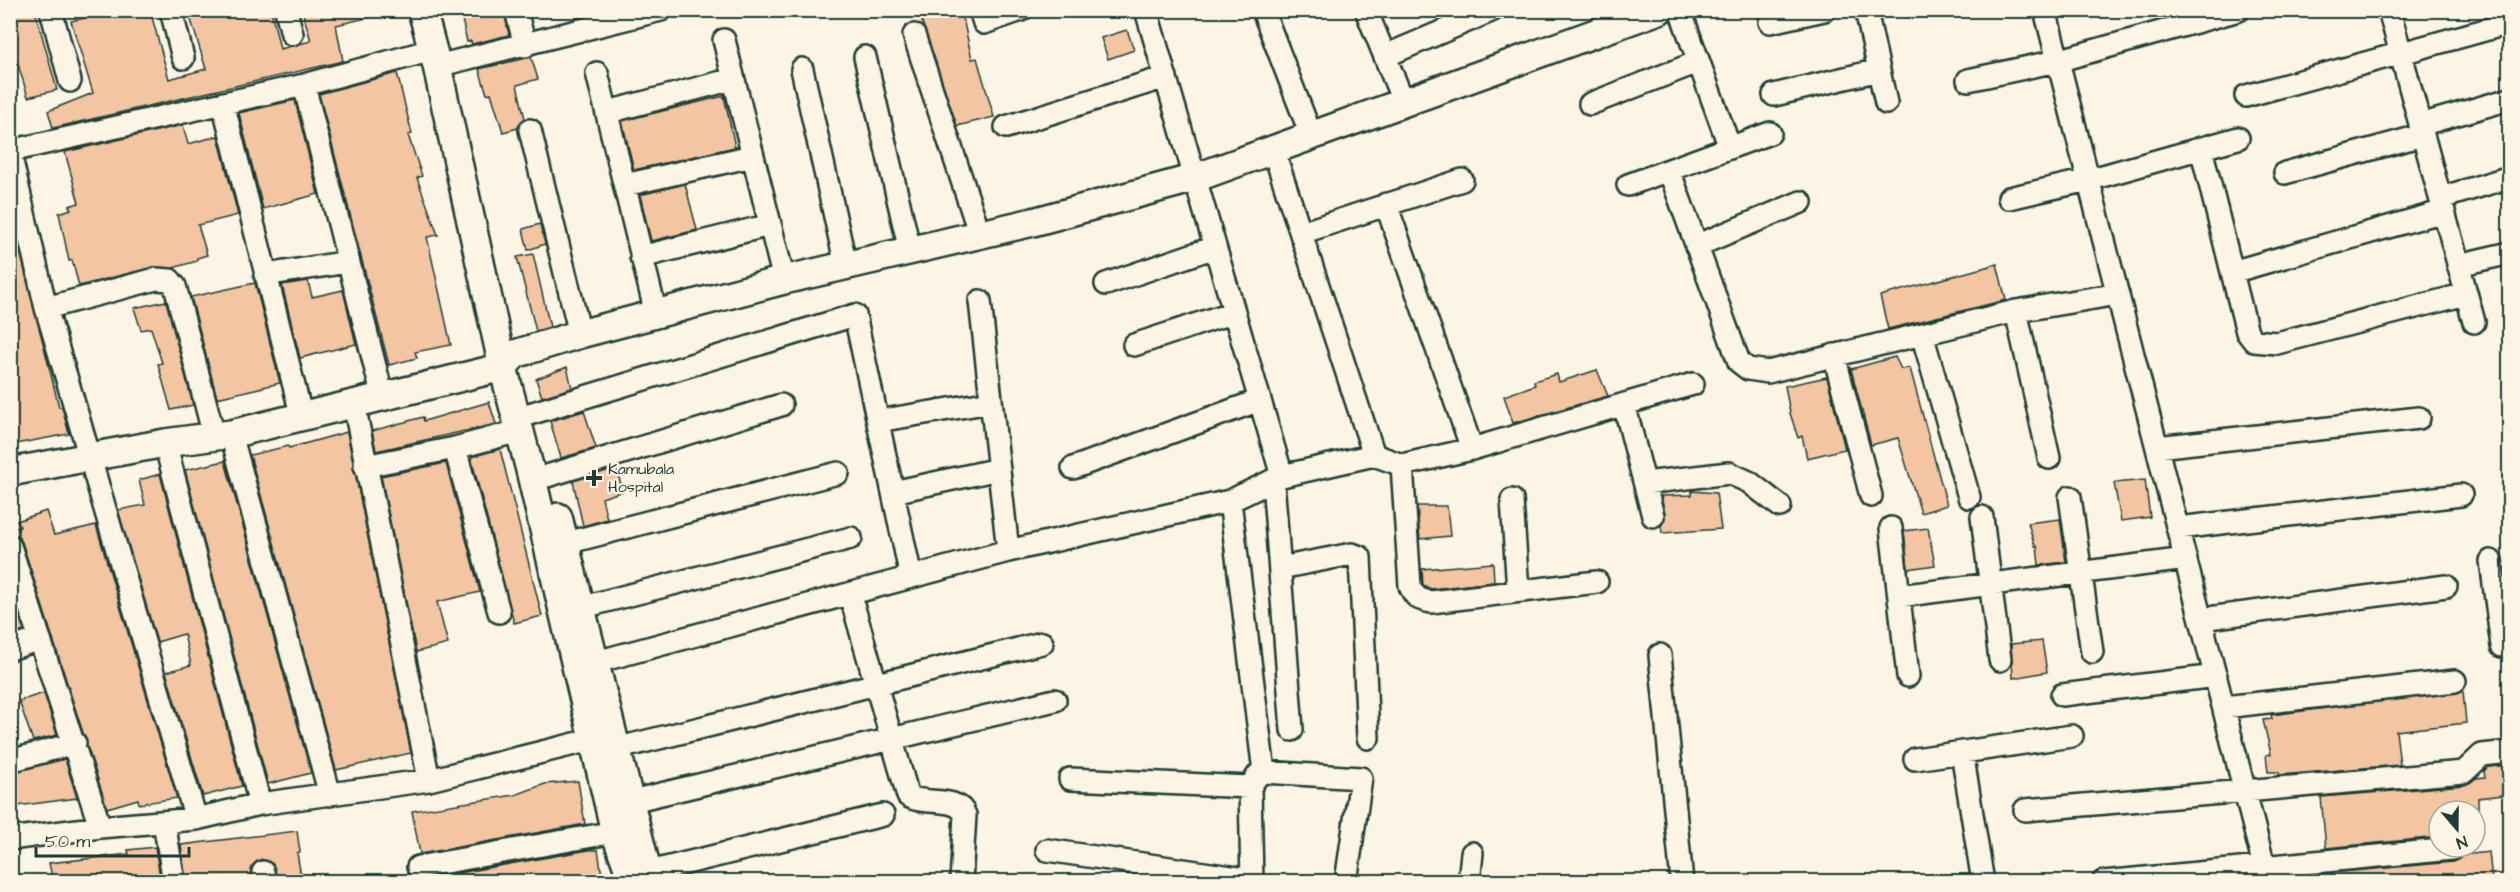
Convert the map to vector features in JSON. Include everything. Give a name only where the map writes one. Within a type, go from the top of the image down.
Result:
[{"type":"street","points":[[51,10],[70,81]]},
{"type":"street","points":[[171,10],[183,58]]},
{"type":"street","points":[[286,10],[292,34]]},
{"type":"street","points":[[422,10],[441,59],[522,422],[605,744],[618,813],[640,878],[883,814]]},
{"type":"street","points":[[441,10],[441,59]]},
{"type":"street","points":[[516,10],[525,46]]},
{"type":"street","points":[[196,819],[46,308],[10,152],[304,85],[525,46],[608,17],[661,10]]},
{"type":"street","points":[[980,10],[984,23],[1021,10]]},
{"type":"street","points":[[1146,10],[1260,400],[1278,478],[1280,568],[1292,730]]},
{"type":"street","points":[[1366,10],[1403,101]]},
{"type":"street","points":[[1384,56],[1493,10]]},
{"type":"street","points":[[10,472],[165,443],[222,435],[383,398],[509,360],[580,334],[784,280],[980,235],[1195,178],[1659,10]]},
{"type":"street","points":[[1680,10],[1730,148]]},
{"type":"street","points":[[1770,22],[1824,10]]},
{"type":"street","points":[[1866,10],[1886,103]]},
{"type":"street","points":[[2044,10],[2267,874]]},
{"type":"street","points":[[1968,80],[2057,61],[2239,10]]},
{"type":"street","points":[[2389,10],[2474,322]]},
{"type":"street","points":[[1265,16],[1311,135]]},
{"type":"street","points":[[2246,96],[2510,23]]},
{"type":"street","points":[[914,35],[980,235]]},
{"type":"street","points":[[724,40],[784,280]]},
{"type":"street","points":[[865,57],[910,251]]},
{"type":"street","points":[[1590,104],[1698,62]]},
{"type":"street","points":[[802,69],[846,266]]},
{"type":"street","points":[[1774,95],[1879,70]]},
{"type":"street","points":[[597,73],[656,314]]},
{"type":"street","points":[[1006,127],[1166,77]]},
{"type":"street","points":[[608,112],[734,79]]},
{"type":"street","points":[[304,85],[383,398]]},
{"type":"street","points":[[2285,173],[2510,99]]},
{"type":"street","points":[[223,104],[302,418]]},
{"type":"street","points":[[530,130],[580,334]]},
{"type":"street","points":[[1628,185],[1770,133]]},
{"type":"street","points":[[2009,198],[2088,180],[2238,138]]},
{"type":"street","points":[[2201,148],[2247,332],[2254,341],[2277,343],[2466,294]]},
{"type":"street","points":[[1273,149],[1374,455]]},
{"type":"street","points":[[625,185],[752,156]]},
{"type":"street","points":[[1668,170],[1739,362],[1748,369],[1768,372],[2016,311],[2118,294]]},
{"type":"street","points":[[2232,272],[2442,205],[2510,177]]},
{"type":"street","points":[[1301,232],[1461,180]]},
{"type":"street","points":[[1696,246],[1801,202]]},
{"type":"street","points":[[1386,204],[1472,449]]},
{"type":"street","points":[[641,257],[770,225]]},
{"type":"street","points":[[1106,284],[1215,247]]},
{"type":"street","points":[[2458,265],[2510,253]]},
{"type":"street","points":[[265,274],[348,262]]},
{"type":"street","points":[[46,308],[156,279],[170,280],[175,286],[330,795]]},
{"type":"street","points":[[980,301],[1008,551]]},
{"type":"street","points":[[2016,311],[2049,458]]},
{"type":"street","points":[[1134,345],[1234,312]]},
{"type":"street","points":[[365,466],[455,448],[522,422],[855,315],[911,577]]},
{"type":"street","points":[[1922,334],[1969,497]]},
{"type":"street","points":[[1834,355],[1871,496]]},
{"type":"street","points":[[596,662],[1008,551],[1230,501],[1278,478],[1374,455],[1402,465],[1472,449],[1693,384]]},
{"type":"street","points":[[1073,468],[1260,400]]},
{"type":"street","points":[[878,421],[991,402]]},
{"type":"street","points":[[354,404],[429,780]]},
{"type":"street","points":[[1624,404],[1653,516]]},
{"type":"street","points":[[547,476],[782,405]]},
{"type":"street","points":[[2157,447],[2419,418]]},
{"type":"street","points":[[522,422],[547,476],[583,607],[596,662],[605,744]]},
{"type":"street","points":[[165,443],[260,804]]},
{"type":"street","points":[[455,448],[499,612]]},
{"type":"street","points":[[1402,465],[1410,586],[1414,596],[1431,602],[1597,582]]},
{"type":"street","points":[[893,492],[999,469]]},
{"type":"street","points":[[566,543],[838,473]]},
{"type":"street","points":[[1645,483],[1729,473],[1749,482],[1780,506]]},
{"type":"street","points":[[2178,528],[2462,495]]},
{"type":"street","points":[[2070,497],[2092,652]]},
{"type":"street","points":[[1512,500],[1518,591]]},
{"type":"street","points":[[1047,850],[1252,881],[1257,780],[1230,501]]},
{"type":"street","points":[[1982,517],[2000,660]]},
{"type":"street","points":[[1891,528],[1908,676]]},
{"type":"street","points":[[583,607],[851,538]]},
{"type":"street","points":[[10,546],[75,743],[100,827]]},
{"type":"street","points":[[1280,568],[1352,554],[1359,557],[1368,738]]},
{"type":"street","points":[[1899,596],[2186,559]]},
{"type":"street","points":[[2492,561],[2502,646],[2510,646]]},
{"type":"street","points":[[2201,619],[2446,586]]},
{"type":"street","points":[[850,594],[908,796],[915,801],[957,804],[963,809],[965,815],[961,882]]},
{"type":"street","points":[[10,649],[40,639]]},
{"type":"street","points":[[10,839],[100,827],[196,819],[260,804],[429,780],[876,684],[1042,643]]},
{"type":"street","points":[[1660,655],[1682,882]]},
{"type":"street","points":[[2062,695],[2216,675]]},
{"type":"street","points":[[2224,707],[2455,681]]},
{"type":"street","points":[[418,867],[893,739],[1055,700]]},
{"type":"street","points":[[1915,759],[2072,736]]},
{"type":"street","points":[[10,761],[75,743]]},
{"type":"street","points":[[1962,752],[1983,882]]},
{"type":"street","points":[[2025,810],[2464,772],[2482,755],[2510,752]]},
{"type":"street","points":[[1070,778],[1257,780],[1361,778],[1346,882]]},
{"type":"street","points":[[164,822],[174,882]]},
{"type":"street","points":[[2103,882],[2267,874],[2427,852]]},
{"type":"street","points":[[1469,882],[1472,853]]},
{"type":"building","points":[[10,10],[35,10],[57,90],[28,97],[10,38]]},
{"type":"building","points":[[121,10],[150,10],[169,79],[206,69],[188,10],[271,10],[280,49],[311,41],[302,10],[370,10],[371,17],[336,25],[343,61],[53,128],[48,111],[93,93],[71,21]]},
{"type":"building","points":[[460,10],[504,10],[509,35],[472,44],[471,41],[467,42]]},
{"type":"building","points":[[918,10],[957,10],[964,23],[972,59],[977,58],[994,117],[957,126]]},
{"type":"building","points":[[1127,30],[1134,50],[1108,59],[1101,38]]},
{"type":"building","points":[[531,57],[538,79],[517,85],[525,119],[518,128],[503,132],[491,93],[487,94],[479,69]]},
{"type":"building","points":[[397,73],[412,134],[408,135],[422,176],[417,178],[438,235],[427,237],[451,345],[415,352],[417,358],[389,365],[319,94]]},
{"type":"building","points":[[724,96],[735,147],[634,170],[622,121]]},
{"type":"building","points":[[295,100],[318,194],[263,209],[239,113]]},
{"type":"building","points":[[183,125],[188,144],[218,136],[238,215],[198,225],[207,255],[197,258],[197,261],[173,268],[153,267],[79,286],[72,260],[69,261],[59,213],[79,203],[65,152]]},
{"type":"building","points":[[685,184],[697,230],[651,241],[640,195]]},
{"type":"building","points":[[540,224],[545,244],[528,250],[523,229]]},
{"type":"building","points":[[10,235],[16,235],[59,407],[62,407],[69,434],[10,445]]},
{"type":"building","points":[[533,254],[550,327],[536,331],[517,257]]},
{"type":"building","points":[[1997,264],[2006,300],[1888,329],[1880,296]]},
{"type":"building","points":[[308,281],[312,297],[343,290],[356,344],[300,358],[282,285]]},
{"type":"building","points":[[255,283],[280,383],[217,398],[191,297]]},
{"type":"building","points":[[166,301],[193,405],[171,410],[158,364],[162,363],[151,328],[141,330],[134,308]]},
{"type":"building","points":[[1895,357],[1901,369],[1910,368],[1947,505],[1921,513],[1898,438],[1871,445],[1851,369]]},
{"type":"building","points":[[567,367],[572,388],[542,397],[536,379]]},
{"type":"building","points":[[1597,370],[1608,396],[1513,423],[1504,396],[1535,385],[1534,381],[1557,374],[1559,382]]},
{"type":"building","points":[[1827,377],[1845,449],[1807,458],[1802,436],[1798,438],[1790,413],[1785,386]]},
{"type":"building","points":[[489,402],[496,424],[376,451],[372,431],[423,417],[424,421]]},
{"type":"building","points":[[584,411],[596,448],[561,458],[550,421]]},
{"type":"building","points":[[347,432],[411,753],[336,770],[250,455],[288,446],[289,448]]},
{"type":"building","points":[[500,449],[542,616],[514,623],[471,457]]},
{"type":"building","points":[[225,461],[311,773],[268,784],[185,470]]},
{"type":"building","points":[[446,463],[480,592],[437,602],[448,644],[416,652],[381,476]]},
{"type":"building","points":[[616,468],[623,491],[602,498],[607,519],[583,526],[573,481]]},
{"type":"building","points":[[160,474],[242,786],[203,796],[166,672],[191,665],[184,634],[157,642],[118,510],[145,505],[139,480]]},
{"type":"building","points":[[2145,480],[2150,517],[2121,521],[2114,483]]},
{"type":"building","points":[[1692,491],[1716,493],[1721,529],[1662,533],[1661,526],[1665,513],[1661,496],[1692,495]]},
{"type":"building","points":[[1417,506],[1447,506],[1450,536],[1420,539]]},
{"type":"building","points":[[46,511],[54,535],[96,525],[177,798],[139,804],[138,799],[107,808],[22,542],[18,536],[10,534],[10,529],[20,527],[17,521]]},
{"type":"building","points":[[2060,519],[2066,562],[2039,565],[2037,546],[2035,546],[2028,523]]},
{"type":"building","points":[[1928,528],[1935,565],[1908,569],[1904,531]]},
{"type":"building","points":[[1493,563],[1494,582],[1431,589],[1423,585],[1422,569]]},
{"type":"building","points":[[10,589],[24,631],[10,635]]},
{"type":"building","points":[[2042,641],[2047,672],[2013,678],[2011,644]]},
{"type":"building","points":[[2463,691],[2466,723],[2396,731],[2400,765],[2279,775],[2279,772],[2268,772],[2266,755],[2271,754],[2263,720],[2272,719],[2271,715]]},
{"type":"building","points":[[44,693],[57,735],[33,741],[19,701]]},
{"type":"building","points":[[65,759],[77,798],[10,807],[10,773]]},
{"type":"building","points":[[2510,765],[2510,794],[2478,799],[2427,799],[2427,838],[2326,848],[2321,797],[2465,785],[2476,778],[2485,777],[2484,771],[2488,767]]},
{"type":"building","points":[[578,781],[585,824],[420,854],[412,811],[515,795],[545,784]]},
{"type":"building","points":[[297,831],[300,852],[297,853],[302,882],[277,882],[273,864],[261,859],[251,867],[252,882],[186,882],[181,845]]},
{"type":"building","points":[[155,847],[161,882],[53,882],[49,863],[129,854],[128,850]]},
{"type":"building","points":[[598,850],[603,882],[425,882],[425,879]]},
{"type":"building","points":[[2487,852],[2489,852],[2492,880],[2330,882],[2330,873],[2453,862],[2457,859],[2487,859]]},
{"type":"place","name":"Kamubala Hospital","points":[[594,478]]}]
